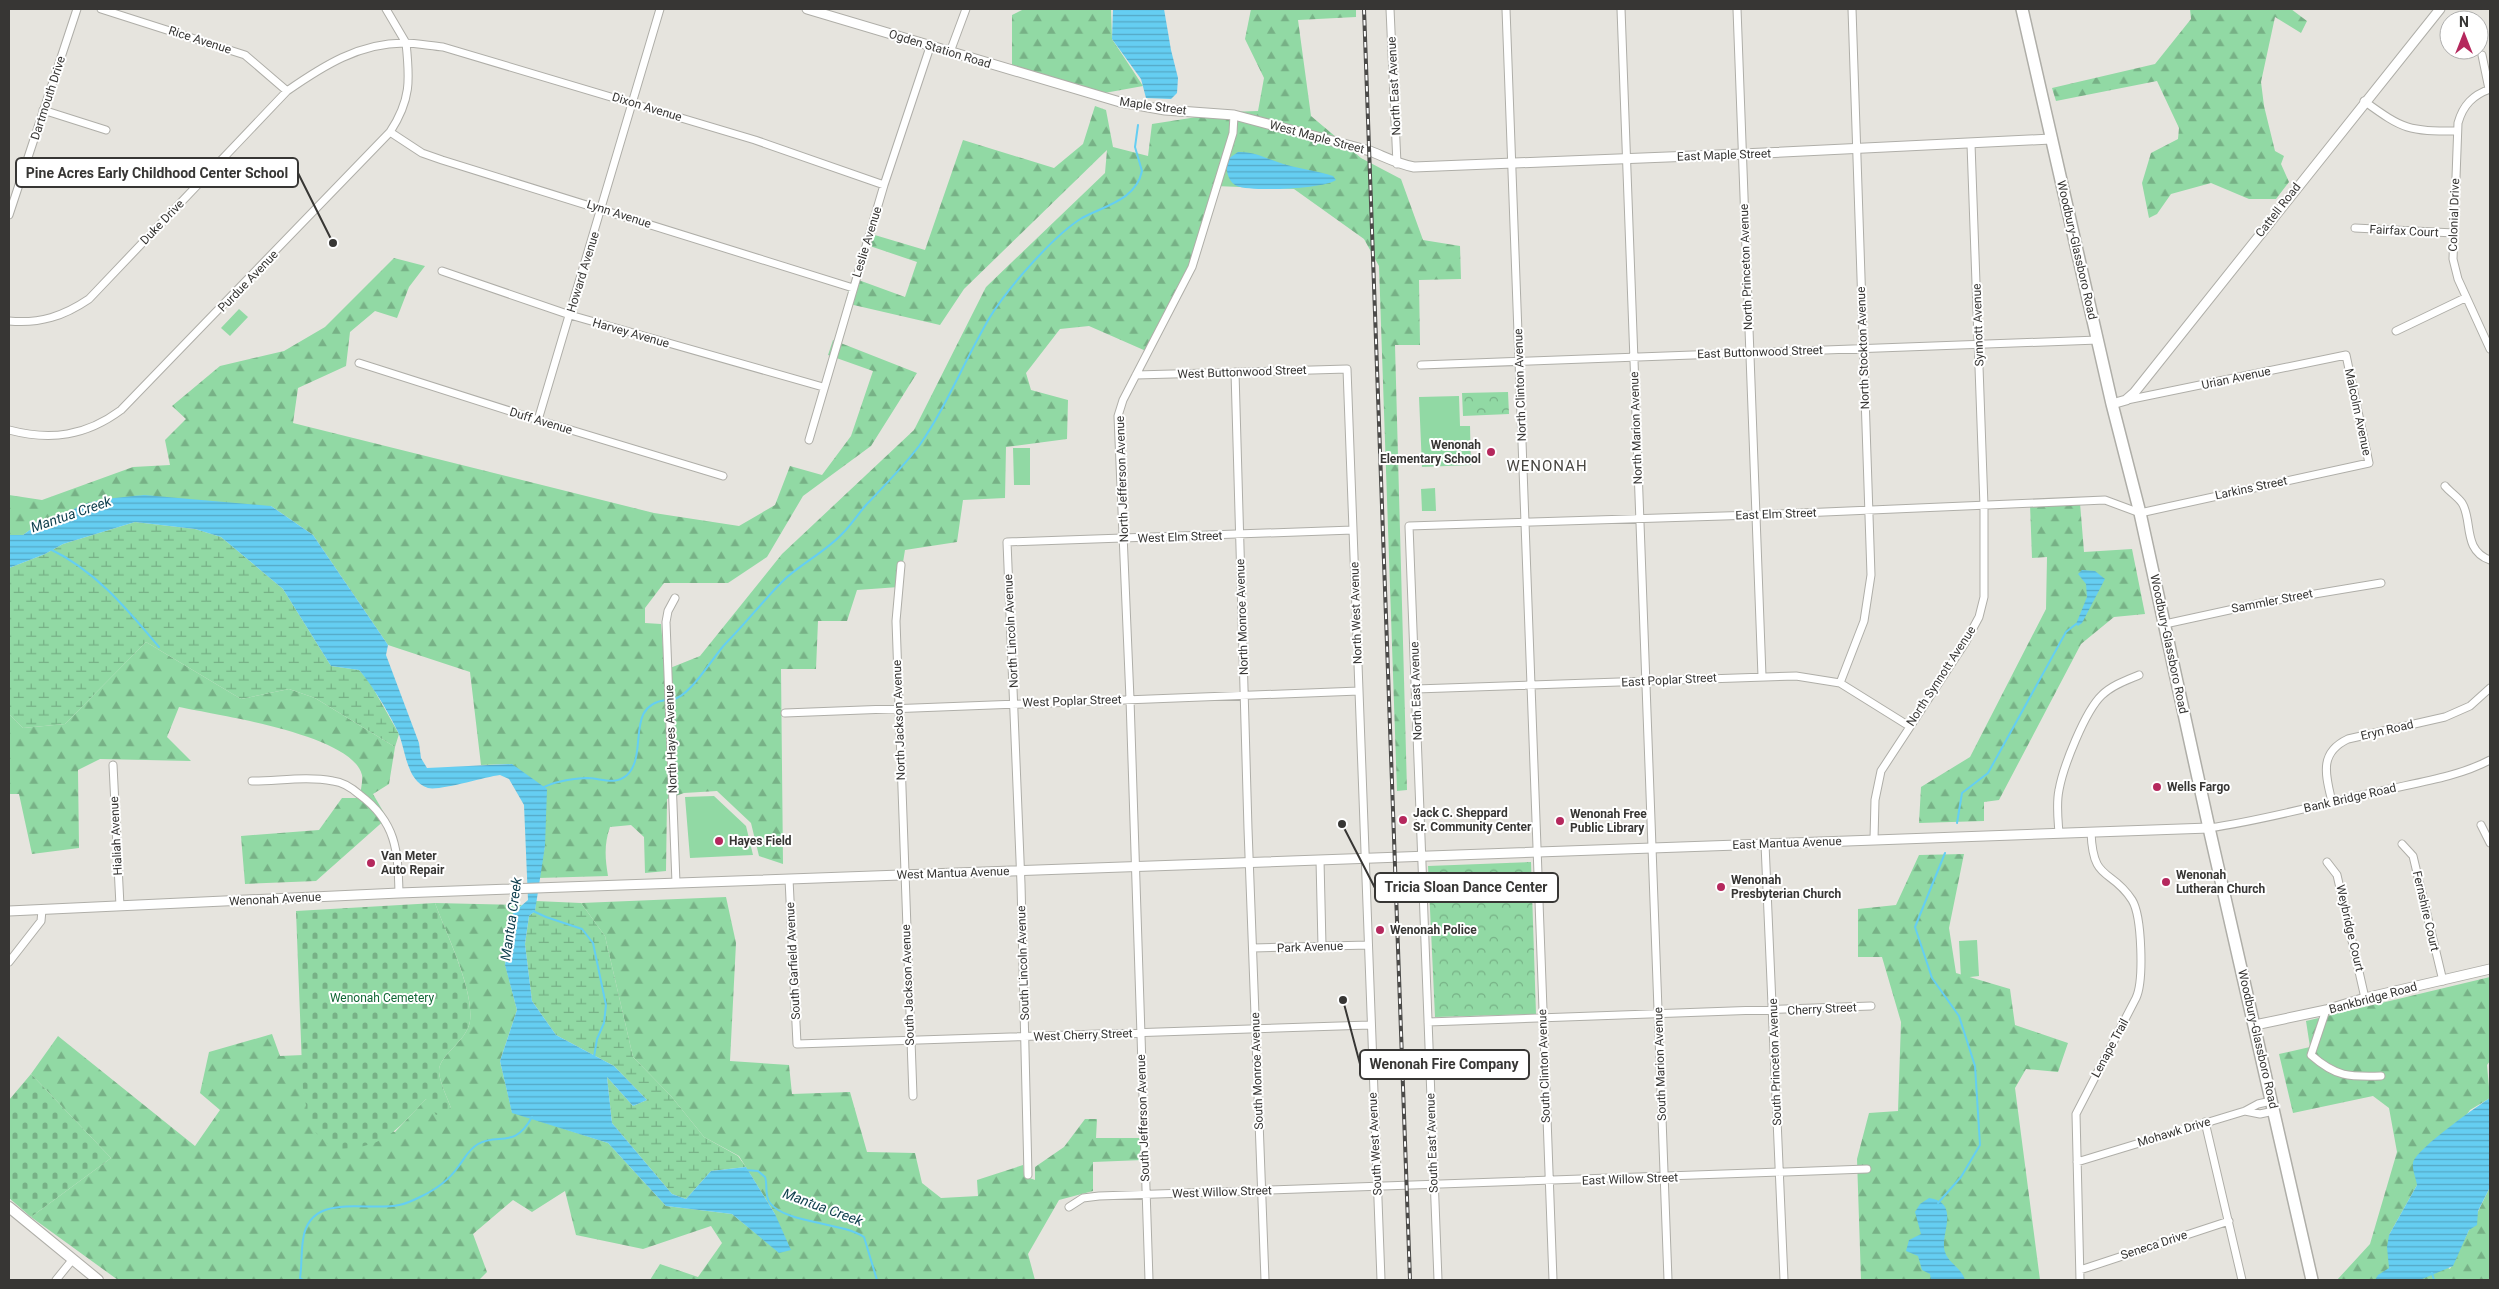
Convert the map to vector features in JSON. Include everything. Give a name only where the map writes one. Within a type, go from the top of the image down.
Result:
[{"type":"main road","name":"Woodbury-Glassboro Road","points":[[2022,9],[2112,404],[2140,513],[2208,828],[2255,1025],[2312,1280]]},
{"type":"main road","points":[[9,1207],[98,1280]]},
{"type":"street","name":"Dartmouth Drive","points":[[9,215],[77,9]]},
{"type":"street","name":"Rice Avenue","points":[[101,9],[232,50],[258,65],[287,91]]},
{"type":"street","points":[[386,9],[406,43]]},
{"type":"street","name":"Howard Avenue","points":[[538,420],[660,9]]},
{"type":"street","name":"Ogden Station Road","points":[[807,9],[1073,88]]},
{"type":"street","points":[[950,52],[966,9]]},
{"type":"street","name":"North East Avenue","points":[[1390,9],[1398,164]]},
{"type":"street","name":"North Clinton Avenue","points":[[1506,9],[1537,852]]},
{"type":"street","name":"North Marion Avenue","points":[[1621,9],[1639,519],[1647,681],[1651,848]]},
{"type":"street","name":"North Princeton Avenue","points":[[1737,9],[1748,352],[1762,676]]},
{"type":"street","name":"North Stockton Avenue","points":[[1840,683],[1864,621],[1869,600],[1871,575],[1855,149],[1852,9]]},
{"type":"street","name":"Cattell Road","points":[[2126,400],[2364,101],[2440,9]]},
{"type":"street","name":"Duke Drive","points":[[9,321],[48,319],[70,312],[89,299],[287,91],[326,64],[343,56],[379,46],[406,43]]},
{"type":"street","name":"Dixon Avenue","points":[[406,43],[443,47],[632,102],[755,140],[884,185]]},
{"type":"street","name":"Purdue Avenue","points":[[9,430],[40,437],[73,433],[105,422],[121,410],[390,132],[402,114],[407,96],[406,43]]},
{"type":"street","name":"Leslie Avenue","points":[[809,440],[823,387],[884,185],[930,47]]},
{"type":"street","points":[[2483,60],[2490,89]]},
{"type":"street","name":"Maple Street","points":[[1073,88],[1142,107],[1234,115]]},
{"type":"street","name":"Colonial Drive","points":[[2490,89],[2476,95],[2464,107],[2457,131],[2454,233],[2454,267],[2490,349]]},
{"type":"street","points":[[2364,101],[2403,127],[2413,130],[2457,131]]},
{"type":"street","points":[[44,110],[106,130]]},
{"type":"street","name":"West Maple Street","points":[[1234,115],[1370,151],[1390,158],[1398,164]]},
{"type":"street","name":"North Jefferson Avenue","points":[[1134,866],[1130,699],[1118,416],[1123,400],[1192,267],[1233,133],[1234,115]]},
{"type":"street","name":"Lynn Avenue","points":[[390,132],[422,153],[853,288]]},
{"type":"street","name":"East Maple Street","points":[[1398,164],[1414,167],[1627,159],[2051,139]]},
{"type":"street","name":"Synnott Avenue","points":[[1971,144],[1984,506]]},
{"type":"street","name":"Fairfax Court","points":[[2355,228],[2454,233]]},
{"type":"street","name":"Harvey Avenue","points":[[442,271],[570,316],[823,387]]},
{"type":"street","points":[[2396,331],[2466,298]]},
{"type":"street","name":"East Buttonwood Street","points":[[1422,365],[2098,340]]},
{"type":"street","name":"Urian Avenue","points":[[2126,400],[2346,355]]},
{"type":"street","name":"Malcolm Avenue","points":[[2346,355],[2369,463],[2363,464]]},
{"type":"street","name":"Duff Avenue","points":[[359,363],[538,420],[724,476]]},
{"type":"street","name":"West Buttonwood Street","points":[[1136,375],[1347,369]]},
{"type":"street","name":"North West Avenue","points":[[1347,369],[1365,858]]},
{"type":"street","name":"North Monroe Avenue","points":[[1235,372],[1249,862]]},
{"type":"street","points":[[2112,404],[2126,400]]},
{"type":"street","name":"Larkins Street","points":[[2140,513],[2363,464]]},
{"type":"street","points":[[2445,486],[2463,504],[2470,539],[2484,558],[2490,560]]},
{"type":"street","name":"East Elm Street","points":[[1409,526],[1755,515],[2105,500],[2140,513]]},
{"type":"street","name":"North Synnott Avenue","points":[[1874,839],[1875,800],[1881,771],[1965,643],[1978,618],[1984,598],[1984,506]]},
{"type":"street","name":"North East Avenue","points":[[1409,526],[1421,856]]},
{"type":"street","name":"West Elm Street","points":[[1007,542],[1353,530]]},
{"type":"street","name":"North Lincoln Avenue","points":[[1007,542],[1020,870]]},
{"type":"street","name":"North Jackson Avenue","points":[[901,565],[896,621],[904,875]]},
{"type":"street","name":"Sammler Street","points":[[2165,624],[2266,602],[2380,583]]},
{"type":"street","name":"North Hayes Avenue","points":[[675,598],[668,611],[666,622],[676,883]]},
{"type":"street","points":[[2059,833],[2059,791],[2076,740],[2087,716],[2102,694],[2120,682],[2140,675]]},
{"type":"street","name":"East Poplar Street","points":[[1416,689],[1762,676],[1812,678],[1840,683],[1909,726]]},
{"type":"street","name":"Eryn Road","points":[[2332,802],[2326,776],[2326,760],[2338,744],[2348,739],[2445,716],[2470,706],[2490,688]]},
{"type":"street","name":"West Poplar Street","points":[[785,713],[1359,691]]},
{"type":"street","name":"Bank Bridge Road","points":[[2208,828],[2257,820],[2460,772],[2490,760]]},
{"type":"street","name":"Hialiah Avenue","points":[[113,766],[120,906]]},
{"type":"street","points":[[252,781],[329,780],[346,785],[355,791],[382,814],[388,824],[396,858],[400,893]]},
{"type":"street","points":[[2481,825],[2490,843]]},
{"type":"street","name":"East Mantua Avenue","points":[[1365,858],[2208,828]]},
{"type":"street","name":"Lenape Trail","points":[[2080,1280],[2076,1114],[2136,998],[2140,985],[2136,909],[2129,896],[2097,867],[2092,855],[2091,832]]},
{"type":"street","name":"South Princeton Avenue","points":[[1766,844],[1784,1280]]},
{"type":"street","name":"Fernshire Court","points":[[2402,844],[2413,856],[2443,981]]},
{"type":"street","name":"South Marion Avenue","points":[[1651,848],[1668,1280]]},
{"type":"street","name":"South Clinton Avenue","points":[[1537,852],[1553,1280]]},
{"type":"street","name":"South East Avenue","points":[[1421,856],[1438,1280]]},
{"type":"street","name":"West Mantua Avenue","points":[[542,888],[1365,858]]},
{"type":"street","name":"South West Avenue","points":[[1365,858],[1381,1280]]},
{"type":"street","points":[[1320,860],[1322,946]]},
{"type":"street","name":"South Monroe Avenue","points":[[1249,862],[1265,1280]]},
{"type":"street","name":"Weybridge Court","points":[[2327,862],[2337,875],[2365,998]]},
{"type":"street","name":"South Jefferson Avenue","points":[[1134,866],[1149,1280]]},
{"type":"street","name":"South Lincoln Avenue","points":[[1020,870],[1026,1036],[1028,1175]]},
{"type":"street","name":"South Jackson Avenue","points":[[904,875],[913,1096]]},
{"type":"street","name":"South Garfield Avenue","points":[[789,879],[797,1044]]},
{"type":"street","name":"Wenonah Avenue","points":[[9,911],[542,888]]},
{"type":"street","points":[[9,962],[41,921],[42,910]]},
{"type":"street","name":"Park Avenue","points":[[1253,948],[1368,945]]},
{"type":"street","name":"Bankbridge Road","points":[[2255,1025],[2326,1010],[2365,998],[2490,969]]},
{"type":"street","name":"Cherry Street","points":[[1428,1022],[1871,1006]]},
{"type":"street","points":[[2326,1010],[2311,1055],[2326,1068],[2352,1077],[2382,1076]]},
{"type":"street","name":"West Cherry Street","points":[[797,1044],[1370,1025]]},
{"type":"street","name":"Mohawk Drive","points":[[2077,1162],[2245,1111],[2258,1104],[2272,1106]]},
{"type":"street","points":[[2206,1122],[2242,1280]]},
{"type":"street","name":"East Willow Street","points":[[1434,1186],[1866,1169]]},
{"type":"street","name":"West Willow Street","points":[[1069,1207],[1083,1198],[1146,1194],[1434,1186]]},
{"type":"street","name":"Seneca Drive","points":[[2080,1270],[2229,1221]]},
{"type":"street","points":[[56,1280],[73,1259]]},
{"type":"green space","points":[[1024,9],[1111,9],[1112,39],[1143,86],[1099,94],[1012,68],[1012,15]]},
{"type":"green space","points":[[1251,9],[1356,9],[1356,17],[1298,20],[1311,116],[1361,158],[1401,179],[1423,240],[1460,246],[1461,279],[1419,280],[1420,345],[1395,345],[1407,790],[1397,791],[1379,266],[1364,239],[1294,189],[1215,186],[1188,275],[1146,351],[1089,326],[1060,329],[1026,373],[1031,390],[1068,400],[1067,439],[1006,447],[1005,498],[963,500],[957,542],[905,550],[899,587],[857,590],[847,621],[818,621],[816,669],[781,669],[783,864],[759,856],[751,823],[717,791],[684,793],[667,799],[666,871],[645,873],[644,837],[631,825],[610,827],[606,851],[608,876],[538,878],[545,846],[512,764],[481,765],[470,672],[388,645],[313,535],[271,506],[61,520],[38,524],[23,535],[9,535],[9,495],[42,500],[133,467],[170,465],[165,440],[186,419],[172,406],[220,366],[284,351],[325,327],[394,258],[425,266],[409,287],[397,318],[375,311],[350,332],[346,366],[298,388],[293,423],[654,513],[739,526],[775,505],[790,466],[822,475],[851,436],[873,371],[828,355],[833,340],[917,373],[871,446],[803,496],[767,557],[728,583],[664,583],[645,608],[645,623],[661,624],[665,670],[700,656],[782,554],[914,430],[986,287],[1105,173],[1107,150],[964,289],[940,325],[845,303],[853,278],[905,297],[917,262],[864,244],[868,233],[925,250],[963,140],[1054,168],[1083,144],[1095,106],[1106,110],[1113,147],[1148,156],[1152,124],[1229,112],[1258,111],[1264,78],[1245,39]]},
{"type":"green space","points":[[2190,9],[2291,9],[2307,21],[2301,33],[2275,17],[2261,82],[2264,106],[2275,151],[2284,156],[2281,164],[2289,182],[2276,199],[2249,199],[2211,183],[2171,194],[2157,214],[2149,218],[2142,183],[2151,153],[2178,139],[2179,128],[2157,81],[2056,101],[2052,88],[2155,64],[2191,19]]},
{"type":"green space","points":[[239,309],[248,317],[230,336],[221,328]]},
{"type":"green space","points":[[1508,392],[1509,414],[1463,416],[1462,393]]},
{"type":"green space","points":[[1459,396],[1460,426],[1470,426],[1471,465],[1422,467],[1419,397]]},
{"type":"green space","points":[[1013,448],[1030,448],[1030,485],[1014,485]]},
{"type":"green space","points":[[1435,488],[1436,511],[1422,511],[1421,489]]},
{"type":"green space","points":[[2080,503],[2084,552],[2132,549],[2145,614],[2114,617],[2081,644],[1999,800],[1984,802],[1984,821],[1919,823],[1921,787],[1970,757],[2046,609],[2047,557],[2032,558],[2030,504]]},
{"type":"green space","points":[[135,522],[195,529],[221,537],[283,589],[331,666],[359,670],[369,681],[399,734],[395,747],[315,698],[289,689],[241,699],[146,642],[65,724],[23,728],[9,714],[9,568],[45,554],[63,544]]},
{"type":"green space","points":[[146,642],[241,699],[289,689],[315,698],[395,747],[389,784],[373,794],[387,818],[316,881],[245,884],[241,836],[319,830],[342,798],[360,798],[362,775],[353,761],[334,748],[309,738],[251,721],[179,707],[167,737],[191,761],[100,759],[78,770],[79,848],[32,854],[19,794],[9,794],[9,714],[23,728],[65,724]]},
{"type":"green space","name":"Hayes Field","points":[[714,796],[746,826],[753,855],[690,858],[685,797]]},
{"type":"green space","points":[[1964,854],[1949,928],[1956,973],[2010,989],[2015,1025],[2068,1043],[2058,1072],[2026,1069],[2015,1088],[2040,1280],[1861,1280],[1857,1159],[1869,1113],[1898,1111],[1901,1022],[1882,957],[1858,957],[1858,909],[1896,905],[1919,855]]},
{"type":"green space","points":[[1531,862],[1536,1014],[1435,1017],[1428,866]]},
{"type":"green space","points":[[726,897],[736,943],[730,1061],[789,1065],[792,1094],[850,1092],[867,1152],[915,1153],[922,1183],[941,1198],[978,1196],[977,1180],[1023,1165],[1024,1176],[1035,1180],[1035,1167],[1064,1147],[1085,1119],[1097,1119],[1096,1138],[1143,1138],[1143,1160],[1093,1162],[1093,1191],[1059,1200],[1028,1254],[1035,1280],[650,1280],[660,1264],[698,1277],[722,1243],[711,1226],[643,1249],[576,1235],[565,1191],[532,1212],[513,1200],[473,1234],[487,1272],[479,1280],[118,1280],[31,1217],[111,1158],[31,1074],[58,1036],[195,1146],[220,1110],[200,1093],[209,1052],[272,1034],[280,1056],[303,1055],[303,1093],[395,1132],[426,1099],[451,1108],[441,1081],[440,1066],[468,1029],[470,1021],[468,993],[464,978],[435,903],[522,905],[513,913],[505,964],[517,1010],[500,1061],[512,1112],[608,1143],[666,1206],[732,1214],[780,1253],[775,1214],[739,1156],[704,1137],[671,1096],[633,1057],[605,936],[581,903]]},
{"type":"green space","points":[[536,901],[581,903],[605,936],[633,1057],[671,1096],[704,1137],[738,1156],[746,1167],[711,1171],[686,1199],[672,1194],[612,1123],[607,1077],[633,1106],[647,1100],[614,1066],[556,1035],[532,1001],[525,944],[529,916],[535,911]]},
{"type":"green space","name":"Wenonah Cemetery","points":[[435,903],[464,978],[470,1008],[468,1029],[440,1066],[441,1081],[451,1108],[436,1115],[426,1099],[396,1130],[386,1137],[364,1146],[333,1149],[312,1129],[303,1093],[296,911]]},
{"type":"green space","points":[[1977,940],[1979,976],[1961,978],[1959,941]]},
{"type":"green space","points":[[2490,977],[2490,1061],[2487,1065],[2490,1098],[2470,1110],[2417,1185],[2389,1235],[2450,1269],[2490,1187],[2490,1280],[2337,1280],[2370,1244],[2397,1152],[2389,1108],[2373,1096],[2293,1113],[2279,1054],[2310,1047],[2306,1021]]},
{"type":"green space","points":[[31,1074],[111,1158],[31,1217],[9,1198],[9,1100]]},
{"type":"water","points":[[1113,9],[1164,9],[1178,78],[1177,93],[1171,99],[1146,98],[1141,79],[1112,39]]},
{"type":"water","points":[[1238,152],[1251,153],[1287,165],[1327,174],[1333,176],[1336,180],[1317,186],[1287,189],[1257,189],[1237,186],[1229,178],[1227,166],[1228,159]]},
{"type":"water","points":[[144,495],[271,506],[313,535],[388,645],[386,655],[419,743],[421,758],[427,768],[512,764],[547,789],[545,846],[535,911],[529,916],[525,944],[532,1001],[556,1035],[614,1066],[647,1100],[633,1106],[607,1077],[612,1123],[672,1194],[686,1199],[711,1171],[746,1167],[775,1214],[791,1250],[779,1253],[732,1214],[666,1206],[608,1143],[512,1113],[500,1061],[517,1010],[505,965],[513,913],[528,900],[524,805],[509,779],[500,775],[452,786],[428,788],[415,779],[398,732],[364,676],[359,670],[331,666],[283,589],[221,537],[195,529],[135,522],[63,544],[45,554],[9,568],[9,535],[23,535],[38,524],[61,520],[77,507],[88,503],[111,498]]},
{"type":"water","points":[[2082,570],[2095,571],[2105,579],[2082,623],[2078,626],[2076,624],[2087,597],[2086,584],[2078,574]]},
{"type":"water","points":[[2490,1098],[2490,1187],[2478,1211],[2477,1225],[2469,1230],[2453,1266],[2420,1280],[2375,1280],[2378,1275],[2389,1268],[2387,1247],[2389,1235],[2417,1185],[2413,1163],[2424,1148]]},
{"type":"water","points":[[1929,1198],[1939,1201],[1945,1206],[1947,1220],[1945,1252],[1965,1280],[1931,1280],[1930,1274],[1922,1270],[1918,1256],[1906,1251],[1909,1240],[1921,1234],[1915,1212],[1920,1204]]},
{"type":"waterway","points":[[671,700],[678,698],[686,692],[701,676],[721,648],[786,578],[842,534],[913,454],[938,415],[990,317],[1032,263],[1071,226],[1082,218],[1118,201],[1133,189],[1139,181],[1142,171],[1135,147],[1138,125]]},
{"type":"waterway","points":[[50,549],[82,568],[110,592],[159,647]]},
{"type":"waterway","points":[[1957,823],[1962,793],[1988,773],[2066,632],[2076,624]]},
{"type":"waterway","points":[[542,788],[558,782],[575,779],[586,778],[613,781],[627,775],[633,766],[641,720],[645,711],[653,704],[666,700]]},
{"type":"waterway","points":[[1938,1203],[1961,1177],[1980,1145],[1975,1066],[1959,1016],[1932,978],[1915,927],[1945,853]]},
{"type":"waterway","points":[[533,911],[582,929],[593,943],[606,1005],[604,1023],[597,1039],[594,1057]]},
{"type":"waterway","points":[[303,1280],[300,1278],[303,1240],[308,1225],[316,1215],[328,1209],[341,1207],[386,1207],[413,1201],[446,1180],[475,1146],[492,1139],[512,1137],[519,1133],[532,1117]]},
{"type":"waterway","name":"Mantua Creek","points":[[745,1170],[758,1171],[765,1177],[768,1200],[777,1210],[800,1219],[842,1228],[864,1237],[877,1280]]},
{"type":"waterway","points":[[2432,1273],[2434,1280]]},
{"type":"railway","points":[[1364,9],[1410,1280]]},
{"type":"place","name":"Pine Acres Early Childhood Center School","points":[[333,243]]},
{"type":"place","name":"Wenonah Elementary School","points":[[1491,452]]},
{"type":"place","name":"Wells Fargo","points":[[2157,787]]},
{"type":"place","name":"Jack C. Sheppard Sr. Community Center","points":[[1403,820]]},
{"type":"place","name":"Wenonah Free Public Library","points":[[1560,821]]},
{"type":"place","name":"Tricia Sloan Dance Center","points":[[1342,824]]},
{"type":"place","name":"Hayes Field","points":[[719,841]]},
{"type":"place","name":"Van Meter Auto Repair","points":[[371,863]]},
{"type":"place","name":"Wenonah Lutheran Church","points":[[2166,882]]},
{"type":"place","name":"Wenonah Presbyterian Church","points":[[1721,887]]},
{"type":"place","name":"Wenonah Police","points":[[1380,930]]},
{"type":"place","name":"Wenonah Fire Company","points":[[1343,1000]]},
{"type":"district","name":"WENONAH","points":[[1547,466]]}]
